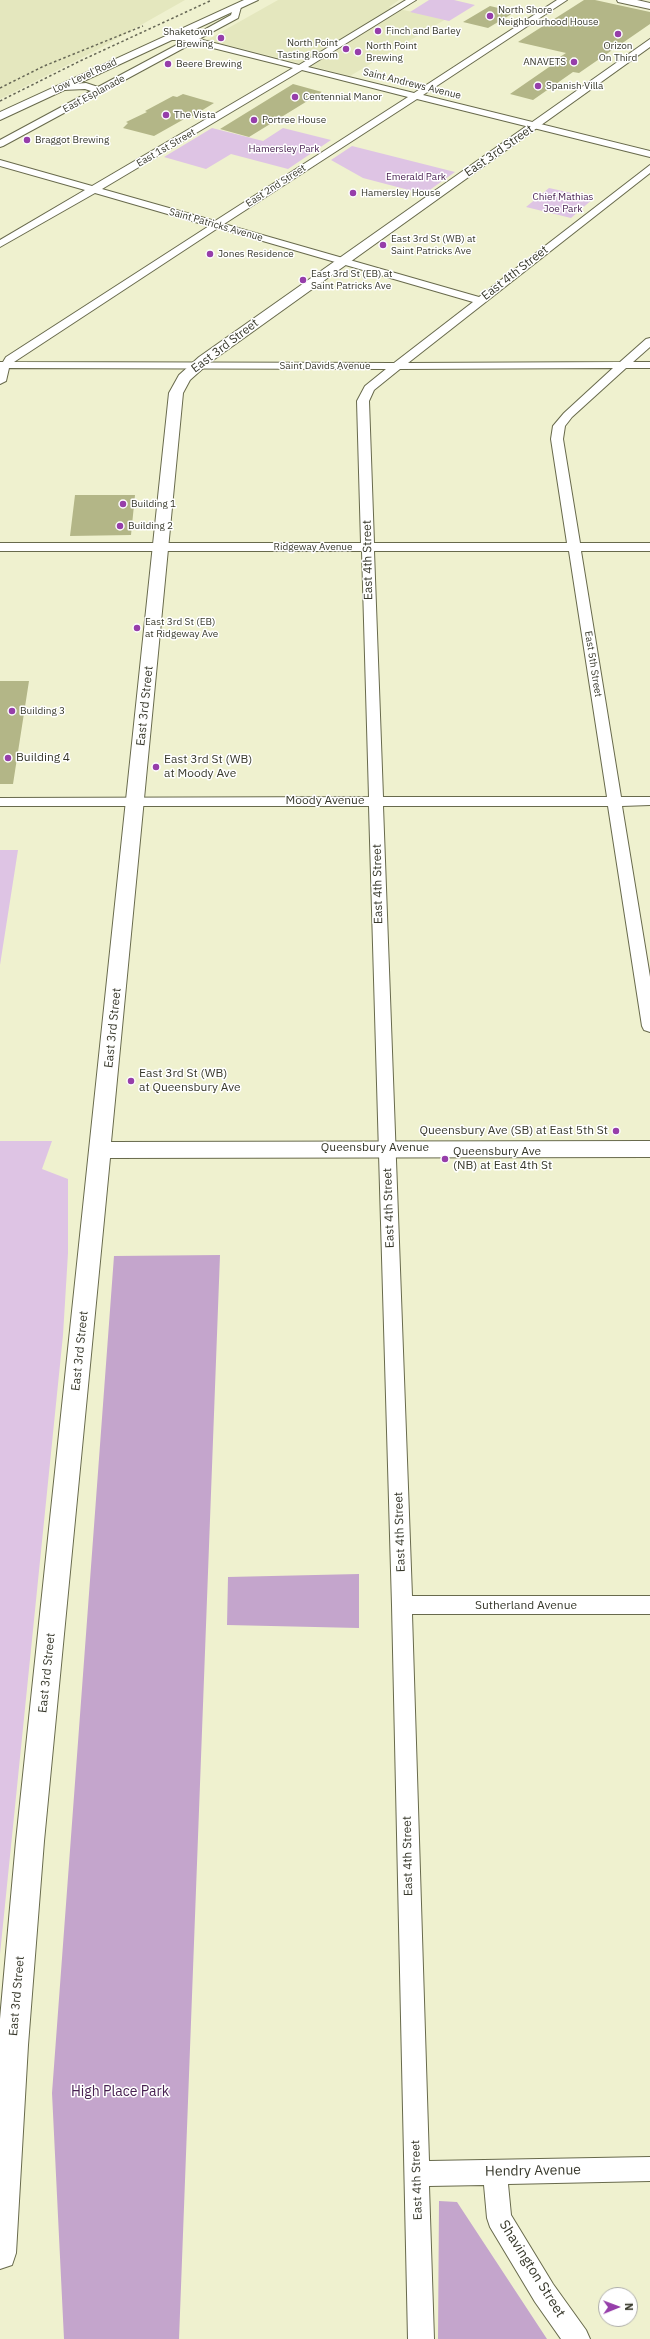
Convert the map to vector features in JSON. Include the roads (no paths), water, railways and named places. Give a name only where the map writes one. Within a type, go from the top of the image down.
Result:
[{"type":"street","name":"East Esplanade","points":[[170,37],[253,0]]},
{"type":"street","name":"East 1st Street","points":[[0,244],[300,68],[412,0]]},
{"type":"street","name":"East 2nd Street","points":[[2,365],[563,0]]},
{"type":"street","points":[[622,0],[650,6]]},
{"type":"street","name":"East Esplanade","points":[[0,144],[174,50],[194,42],[235,16],[238,7]]},
{"type":"street","name":"Saint Andrews Avenue","points":[[170,37],[650,154]]},
{"type":"street","points":[[170,37],[174,50]]},
{"type":"street","name":"Low Level Road","points":[[0,116],[170,37]]},
{"type":"street","name":"East 3rd Street","points":[[0,2253],[13,2045],[30,1841],[101,1150],[176,393],[184,378],[196,367],[342,261],[650,42]]},
{"type":"street","points":[[62,87],[86,86],[100,91]]},
{"type":"street","name":"Saint Patricks Avenue","points":[[0,163],[479,300]]},
{"type":"street","name":"East 4th Street","points":[[421,2339],[402,1605],[363,401],[366,391],[396,366],[650,168]]},
{"type":"street","name":"East 5th Street","points":[[650,341],[562,420],[557,432],[650,1026]]},
{"type":"street","points":[[0,381],[2,365]]},
{"type":"street","name":"Saint Davids Avenue","points":[[2,365],[196,367],[650,365]]},
{"type":"street","name":"Ridgeway Avenue","points":[[0,547],[650,547]]},
{"type":"street","name":"Moody Avenue","points":[[0,802],[650,801]]},
{"type":"street","name":"Queensbury Avenue","points":[[101,1150],[386,1148],[650,1149]]},
{"type":"street","name":"Sutherland Avenue","points":[[402,1605],[650,1605]]},
{"type":"street","name":"Hendry Avenue","points":[[416,2174],[495,2171],[650,2169]]},
{"type":"street","name":"Shavington Street","points":[[495,2171],[499,2218],[544,2293],[577,2339]]},
{"type":"railway","points":[[0,101],[80,61],[212,0]]},
{"type":"railway","points":[[0,88],[44,66],[143,26]]},
{"type":"place","name":"North Shore Neighbourhood House","points":[[490,16]]},
{"type":"place","name":"Finch and Barley","points":[[378,31]]},
{"type":"place","name":"Orizon On Third","points":[[618,34]]},
{"type":"place","name":"Shaketown Brewing","points":[[221,38]]},
{"type":"place","name":"North Point Tasting Room","points":[[346,49]]},
{"type":"place","name":"North Point Brewing","points":[[358,52]]},
{"type":"place","name":"ANAVETS","points":[[574,62]]},
{"type":"place","name":"Beere Brewing","points":[[168,64]]},
{"type":"place","name":"Spanish Villa","points":[[538,86]]},
{"type":"place","name":"Centennial Manor","points":[[295,97]]},
{"type":"place","name":"The Vista","points":[[166,115]]},
{"type":"place","name":"Portree House","points":[[254,120]]},
{"type":"place","name":"Braggot Brewing","points":[[27,140]]},
{"type":"place","name":"Hamersley House","points":[[353,193]]},
{"type":"place","name":"East 3rd St (WB) at Saint Patricks Ave","points":[[383,245]]},
{"type":"place","name":"Jones Residence","points":[[210,254]]},
{"type":"place","name":"East 3rd St (EB) at Saint Patricks Ave","points":[[303,280]]},
{"type":"place","name":"Building 1","points":[[123,504]]},
{"type":"place","name":"Building 2","points":[[120,526]]},
{"type":"place","name":"East 3rd St (EB) at Ridgeway Ave","points":[[137,628]]},
{"type":"place","name":"Building 3","points":[[12,711]]},
{"type":"place","name":"Building 4","points":[[8,758]]},
{"type":"place","name":"East 3rd St (WB) at Moody Ave","points":[[156,767]]},
{"type":"place","name":"East 3rd St (WB) at Queensbury Ave","points":[[131,1081]]},
{"type":"place","name":"Queensbury Ave (SB) at East 5th St","points":[[616,1131]]},
{"type":"place","name":"Queensbury Ave (NB) at East 4th St","points":[[445,1159]]},
{"type":"park label","name":"Hamersley Park","points":[[284,149]]},
{"type":"park label","name":"Emerald Park","points":[[416,177]]},
{"type":"park label","name":"Chief Mathias Joe Park","points":[[563,202]]},
{"type":"park label","name":"High Place Park","points":[[120,2092]]}]
